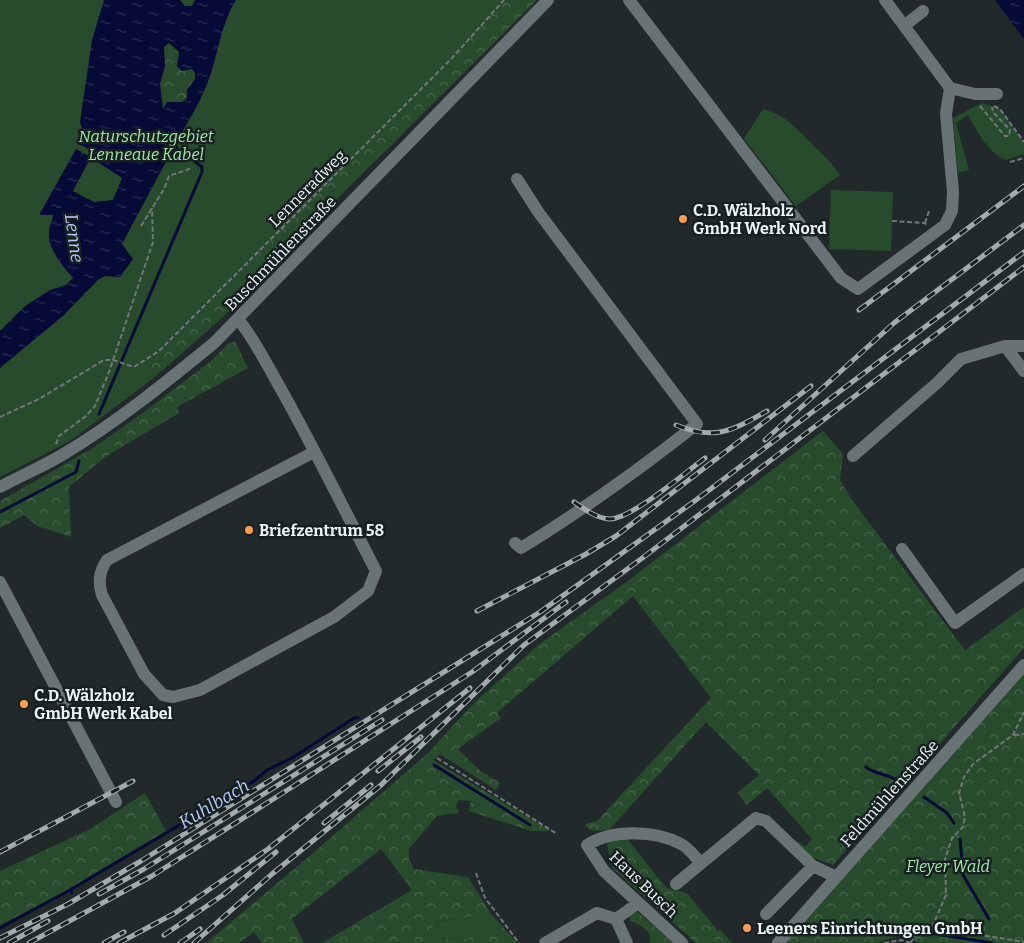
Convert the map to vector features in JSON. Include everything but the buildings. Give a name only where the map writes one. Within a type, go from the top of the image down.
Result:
[{"type":"street","name":"Buschmühlenstraße","points":[[0,487],[62,455],[156,391],[238,319],[548,0]]},
{"type":"street","points":[[629,0],[841,278],[858,288],[945,225],[952,211],[953,192],[946,114],[950,88]]},
{"type":"street","points":[[885,0],[950,88],[975,94],[997,94]]},
{"type":"street","points":[[904,26],[922,11]]},
{"type":"street","points":[[515,543],[522,548],[584,509],[697,424],[539,213],[517,178]]},
{"type":"street","points":[[238,319],[250,333],[314,452],[376,571],[368,591],[334,617],[200,690],[172,697],[163,695],[144,674],[102,595],[99,585],[101,569],[107,560],[314,452]]},
{"type":"street","points":[[1005,346],[1024,371]]},
{"type":"street","points":[[853,456],[937,384],[961,359],[1005,346],[1024,346]]},
{"type":"street","points":[[902,549],[955,623],[1024,574]]},
{"type":"street","points":[[0,582],[116,802]]},
{"type":"street","name":"Feldmühlenstraße","points":[[779,942],[1024,665]]},
{"type":"street","points":[[676,884],[756,818],[766,821],[813,866],[836,877]]},
{"type":"street","name":"Haus Busch","points":[[682,943],[604,871],[587,845],[598,838],[618,835],[660,836],[682,845],[701,863]]},
{"type":"street","points":[[766,914],[813,866]]},
{"type":"street","points":[[616,919],[638,903]]},
{"type":"street","points":[[545,943],[597,912],[616,919],[626,943]]},
{"type":"path","name":"Lenneradweg","points":[[113,360],[129,367],[139,364],[159,350],[452,58],[504,0]]},
{"type":"path","points":[[978,104],[1005,136],[1009,136],[1010,130],[992,109],[995,106],[1000,109],[1024,142]]},
{"type":"path","points":[[1010,162],[1024,158]]},
{"type":"path","points":[[141,226],[164,189],[169,176],[192,168]]},
{"type":"path","points":[[62,455],[56,443],[59,436],[86,416],[95,406],[113,360],[153,242],[152,208]]},
{"type":"path","points":[[929,212],[925,223],[931,236]]},
{"type":"path","points":[[892,221],[925,223]]},
{"type":"path","points":[[0,416],[39,399],[104,360],[113,360]]},
{"type":"path","points":[[932,927],[946,894],[945,859],[952,838],[963,827],[965,817],[959,793],[964,777],[973,764],[1013,735],[1024,712]]},
{"type":"path","points":[[1013,735],[1024,734]]},
{"type":"path","points":[[437,758],[557,834]]},
{"type":"path","points":[[476,873],[480,889],[489,905],[519,943]]},
{"type":"path","points":[[766,914],[761,919],[779,942]]},
{"type":"path","points":[[884,943],[902,940],[910,943],[920,930],[932,927],[1024,942]]},
{"type":"green space","name":"Naturschutzgebiet Lenneaue Kabel","points":[[0,0],[504,0],[452,58],[223,288],[159,351],[139,364],[151,380],[70,441],[0,477]]},
{"type":"green space","points":[[504,0],[537,0],[320,216],[260,281],[218,322],[151,380],[139,364],[159,351],[223,288],[452,58]]},
{"type":"green space","points":[[169,43],[173,45],[195,73],[195,79],[187,90],[188,98],[163,109],[160,84],[165,66],[164,47]]},
{"type":"green space","points":[[982,103],[1000,109],[1024,142],[1024,154],[1006,160],[1000,157],[988,147],[968,115],[956,123],[969,170],[958,173],[953,118]]},
{"type":"green space","points":[[763,109],[791,123],[827,159],[840,175],[796,206],[744,139]]},
{"type":"green space","points":[[831,190],[893,192],[891,251],[829,249]]},
{"type":"green space","points":[[235,341],[248,368],[177,407],[179,413],[105,457],[69,487],[71,537],[37,526],[24,515],[0,528],[0,501],[93,448],[144,412],[211,361],[228,344]]},
{"type":"green space","points":[[823,431],[843,454],[840,480],[852,500],[965,650],[1024,607],[1024,648],[833,865],[809,856],[793,844],[797,841],[805,847],[812,839],[767,788],[747,805],[737,793],[759,775],[706,722],[609,830],[595,831],[587,827],[585,824],[597,821],[711,698],[633,596],[497,713],[501,718],[458,749],[478,769],[500,783],[496,790],[440,754],[433,760],[551,831],[531,831],[469,811],[471,801],[459,800],[455,808],[459,809],[458,813],[437,816],[409,849],[409,860],[414,869],[468,877],[491,914],[440,921],[430,929],[436,940],[473,937],[503,927],[517,943],[322,943],[412,890],[381,849],[292,919],[304,943],[262,943],[254,932],[239,943],[206,943],[428,753],[474,703],[538,645],[625,583]]},
{"type":"green space","name":"Fleyer Wald","points":[[1024,665],[1024,943],[918,943],[905,933],[877,943],[778,943]]},
{"type":"green space","points":[[145,793],[166,831],[57,896],[0,925],[0,871],[90,829]]},
{"type":"green space","points":[[626,837],[667,888],[687,893],[718,931],[720,929],[732,943],[696,943],[612,868],[606,840]]},
{"type":"green space","points":[[632,912],[638,912],[673,943],[650,943],[647,931],[642,926],[630,921],[629,915]]},
{"type":"green space","points":[[491,914],[503,927],[473,937],[436,940],[430,929],[441,921]]},
{"type":"water","name":"Lenne","points":[[104,0],[180,0],[185,6],[192,6],[195,0],[236,0],[224,26],[204,91],[176,142],[179,150],[168,158],[122,244],[133,259],[120,277],[105,276],[98,280],[64,315],[0,368],[0,331],[25,306],[50,290],[66,285],[73,278],[53,251],[49,238],[49,229],[53,215],[39,215],[76,149],[82,152],[80,158],[83,153],[91,157],[73,191],[94,202],[113,200],[122,178],[93,159],[96,152],[78,144],[83,132],[80,122],[92,40]],"holes":[[[169,43],[179,52],[177,66],[182,71],[192,69],[195,73],[195,79],[187,90],[187,98],[182,102],[167,102],[163,109],[160,84],[165,66],[164,47]]]},
{"type":"water","points":[[995,0],[1024,0],[1024,39]]},
{"type":"waterway","points":[[99,414],[202,172],[202,167],[176,148]]},
{"type":"waterway","points":[[0,512],[76,472],[79,461]]},
{"type":"waterway","name":"Kuhlbach","points":[[70,890],[254,781],[267,770],[292,758],[354,718],[358,718]]},
{"type":"waterway","name":"Kuhlbach","points":[[434,765],[530,825]]},
{"type":"waterway","points":[[866,767],[898,781]]},
{"type":"waterway","points":[[924,797],[947,813],[954,823]]},
{"type":"waterway","points":[[960,839],[963,875],[989,919]]},
{"type":"waterway","points":[[0,928],[70,890],[72,893]]},
{"type":"waterway","points":[[930,933],[992,943]]},
{"type":"railway","points":[[859,310],[1024,186]]},
{"type":"railway","points":[[765,440],[894,323],[1024,225]]},
{"type":"railway","points":[[0,938],[68,904],[141,861],[540,612],[696,500],[1024,252]]},
{"type":"railway","points":[[194,943],[272,874],[380,786],[524,645],[645,556],[1024,267]]},
{"type":"railway","points":[[477,611],[586,554],[616,536],[811,386]]},
{"type":"railway","points":[[676,425],[702,432],[723,432],[744,424],[767,411]]},
{"type":"railway","points":[[574,502],[599,517],[609,519],[618,517],[644,504],[705,458]]},
{"type":"railway","points":[[29,943],[152,876],[472,672],[566,602]]},
{"type":"railway","points":[[119,943],[175,913],[268,849],[470,688]]},
{"type":"railway","points":[[99,894],[144,869],[382,720]]},
{"type":"railway","points":[[378,771],[421,737]]},
{"type":"railway","points":[[0,852],[133,781]]},
{"type":"railway","points":[[324,823],[371,785]]},
{"type":"railway","points":[[164,935],[223,895],[276,852]]},
{"type":"railway","points":[[9,943],[48,921]]},
{"type":"railway","points":[[180,943],[200,929]]},
{"type":"railway","points":[[104,943],[124,932]]},
{"type":"place","name":"C.D. Wälzholz GmbH Werk Nord","points":[[683,219]]},
{"type":"place","name":"Briefzentrum 58","points":[[249,530]]},
{"type":"place","name":"C.D. Wälzholz GmbH Werk Kabel","points":[[24,704]]},
{"type":"place","name":"Leeners Einrichtungen GmbH","points":[[747,928]]}]
